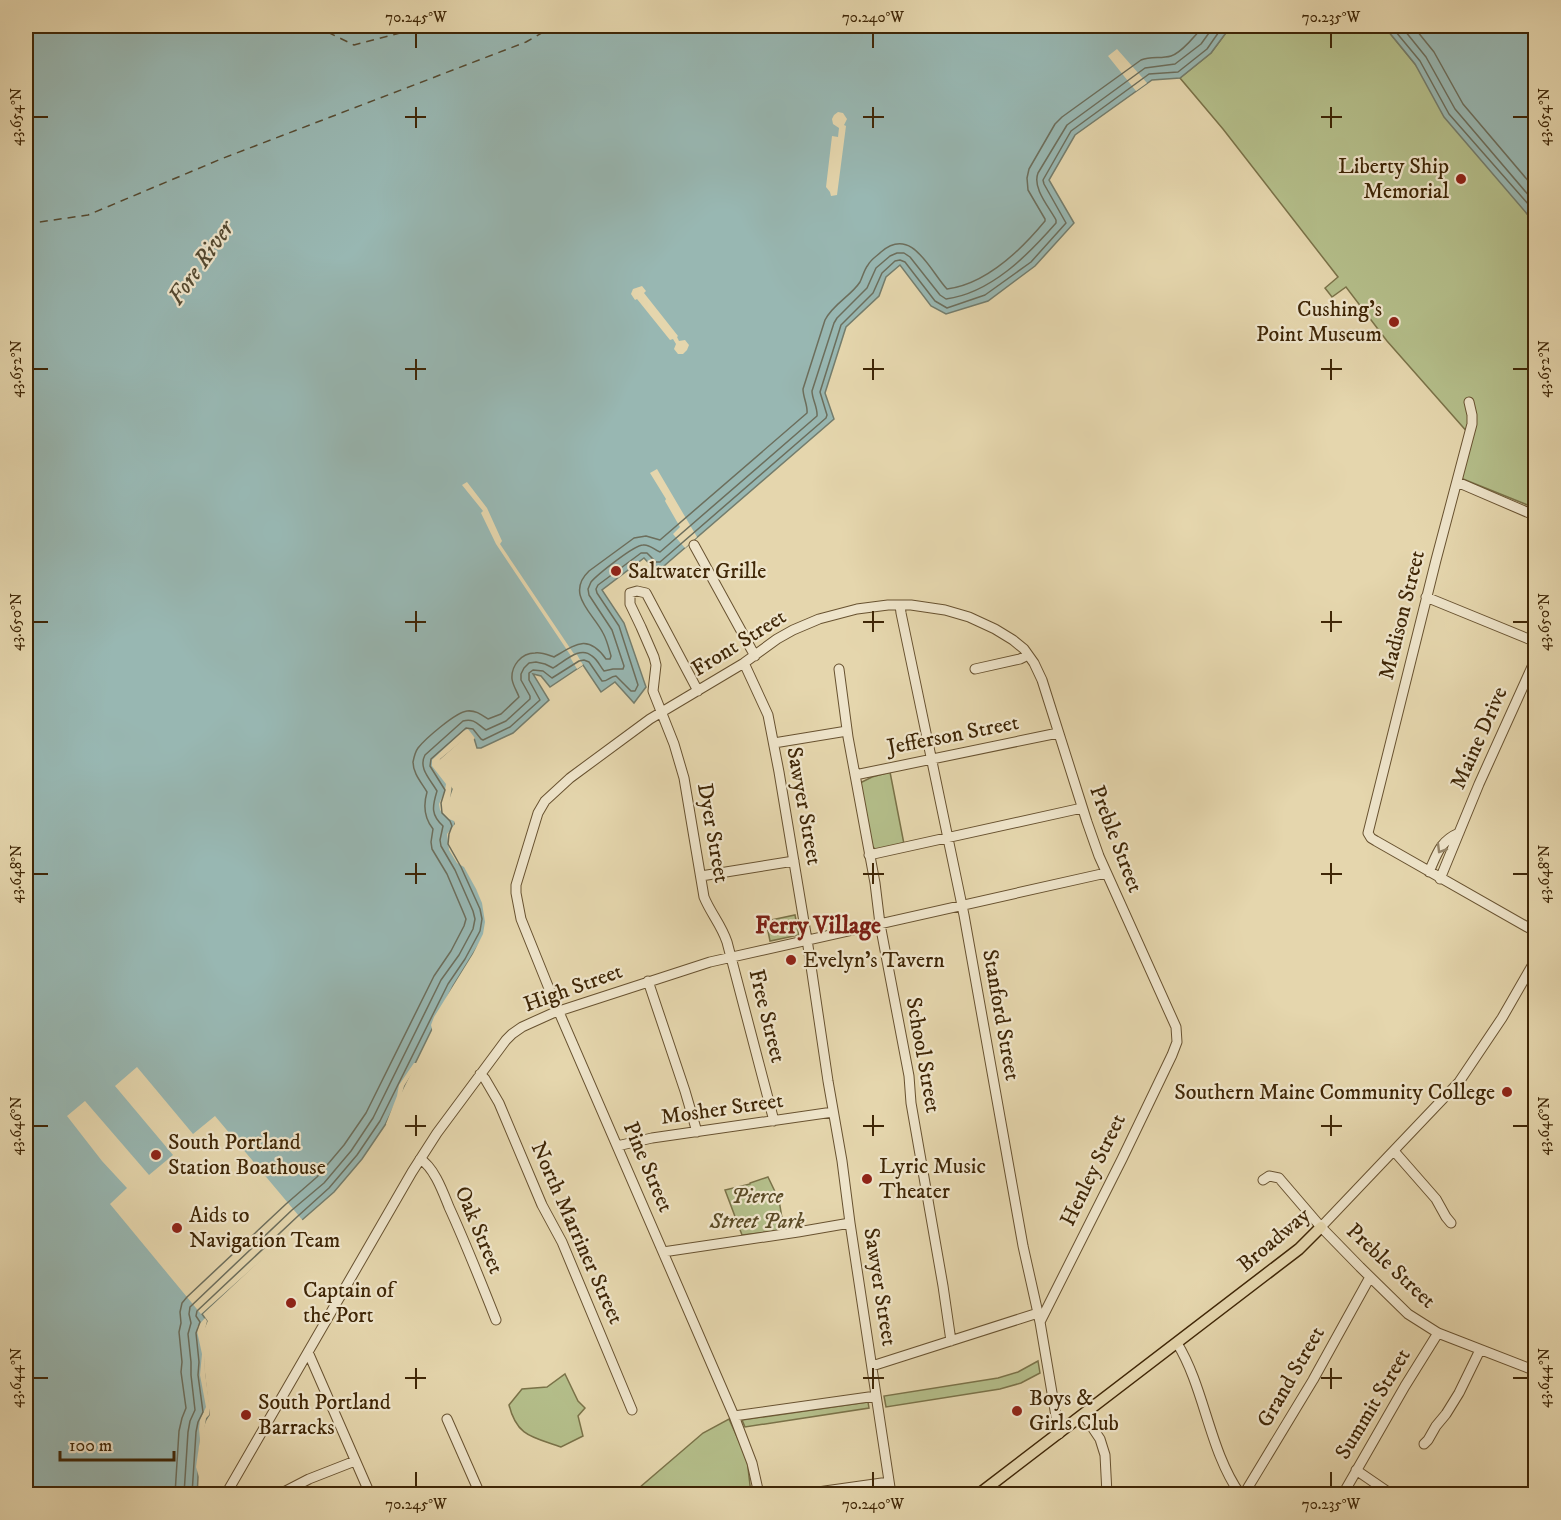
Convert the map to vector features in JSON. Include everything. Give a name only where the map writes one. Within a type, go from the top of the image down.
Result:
[{"type":"main road","name":"Broadway","points":[[980,1494],[1299,1249],[1322,1227]]},
{"type":"street","name":"Madison Street","points":[[1429,872],[1371,838],[1368,833],[1426,597],[1472,424],[1469,402]]},
{"type":"street","points":[[1457,482],[1536,516]]},
{"type":"street","points":[[694,545],[755,656]]},
{"type":"street","name":"Dyer Street","points":[[698,691],[646,593],[638,591],[630,593],[630,604],[654,657],[656,665],[654,691],[684,778],[704,897],[711,912],[721,924],[732,956]]},
{"type":"street","points":[[1426,597],[1536,642]]},
{"type":"street","name":"Front Street","points":[[526,853],[538,813],[545,801],[570,778],[650,719],[744,663],[793,630],[819,619],[857,609],[888,605],[937,608],[969,617],[1006,635],[1028,655]]},
{"type":"street","name":"Stanford Street","points":[[900,605],[962,906],[1059,1434]]},
{"type":"street","points":[[975,669],[1020,659],[1028,655]]},
{"type":"street","name":"Preble Street","points":[[1028,655],[1042,680],[1082,808],[1106,873],[1178,1034]]},
{"type":"street","name":"Maine Drive","points":[[1440,879],[1536,658]]},
{"type":"street","name":"Sawyer Street","points":[[744,663],[768,715],[774,743],[842,1161],[891,1494]]},
{"type":"street","name":"School Street","points":[[839,669],[847,730],[909,1076],[911,1103],[926,1181],[951,1341]]},
{"type":"street","points":[[774,743],[847,730]]},
{"type":"street","name":"Jefferson Street","points":[[855,776],[1058,733]]},
{"type":"street","points":[[869,855],[1082,808]]},
{"type":"street","name":"Maine Drive","points":[[1429,872],[1441,847],[1449,838],[1460,833]]},
{"type":"street","name":"Pine Street","points":[[526,853],[516,885],[517,901],[527,935],[734,1416],[752,1463],[759,1494]]},
{"type":"street","points":[[701,876],[794,861]]},
{"type":"street","points":[[1429,872],[1536,932]]},
{"type":"street","name":"High Street","points":[[226,1494],[420,1159],[480,1074],[512,1034],[559,1011],[691,967],[1106,873]]},
{"type":"street","name":"Free Street","points":[[732,956],[774,1121]]},
{"type":"street","name":"Broadway","points":[[1322,1227],[1452,1090],[1471,1066],[1502,1018],[1536,959]]},
{"type":"street","points":[[648,981],[697,1132]]},
{"type":"street","name":"Henley Street","points":[[1039,1317],[1117,1169],[1172,1055],[1178,1034]]},
{"type":"street","name":"North Marriner Street","points":[[480,1074],[499,1103],[542,1205],[562,1242],[632,1410]]},
{"type":"street","name":"Mosher Street","points":[[617,1146],[652,1138],[833,1112]]},
{"type":"street","points":[[1394,1151],[1436,1199],[1451,1223]]},
{"type":"street","name":"Oak Street","points":[[420,1159],[427,1163],[442,1191],[496,1320]]},
{"type":"street","name":"Preble Street","points":[[1263,1180],[1269,1176],[1279,1178],[1322,1227],[1408,1314],[1438,1333],[1535,1368]]},
{"type":"street","points":[[663,1252],[850,1222]]},
{"type":"street","name":"Grand Street","points":[[1242,1494],[1308,1389],[1370,1277]]},
{"type":"street","points":[[872,1366],[1039,1317]]},
{"type":"street","name":"Summit Street","points":[[1343,1494],[1438,1333]]},
{"type":"street","points":[[1177,1343],[1196,1385],[1225,1468],[1242,1494]]},
{"type":"street","points":[[1424,1444],[1459,1393],[1480,1350]]},
{"type":"street","points":[[308,1352],[370,1494]]},
{"type":"street","points":[[734,1416],[876,1396]]},
{"type":"street","points":[[1084,1415],[1100,1439],[1105,1455],[1107,1494]]},
{"type":"street","points":[[447,1419],[480,1494]]},
{"type":"street","points":[[280,1494],[309,1479],[355,1461]]},
{"type":"street","points":[[1356,1470],[1391,1494]]},
{"type":"street","points":[[806,1494],[889,1482]]},
{"type":"green space","points":[[1231,26],[1384,26],[1528,215],[1535,221],[1535,508],[1458,477],[1469,434],[1387,341],[1346,287],[1332,297],[1325,288],[1338,277],[1223,129],[1180,78],[1211,53]]},
{"type":"green space","points":[[890,772],[904,844],[876,850],[872,846],[860,783]]},
{"type":"green space","points":[[795,915],[799,935],[770,941],[766,921]]},
{"type":"green space","name":"Pierce Street Park","points":[[768,1177],[779,1200],[784,1230],[742,1235],[725,1190]]},
{"type":"green space","points":[[1038,1361],[1040,1373],[1021,1383],[1000,1389],[886,1407],[884,1396],[998,1378],[1018,1372]]},
{"type":"green space","points":[[565,1374],[578,1401],[585,1408],[578,1416],[583,1436],[561,1447],[534,1438],[522,1430],[512,1416],[509,1405],[522,1389],[547,1387]]},
{"type":"green space","points":[[868,1402],[869,1408],[745,1427],[742,1420]]},
{"type":"green space","points":[[729,1419],[747,1459],[751,1494],[632,1494],[703,1433]]},
{"type":"water","name":"Fore River","points":[[26,26],[1231,26],[1211,53],[1180,78],[1152,80],[1075,135],[1049,180],[1074,223],[1035,266],[988,301],[946,314],[931,306],[900,265],[886,277],[879,296],[846,327],[825,393],[834,419],[657,572],[644,558],[602,590],[624,623],[646,687],[634,703],[615,682],[601,692],[583,665],[550,687],[541,676],[533,674],[549,700],[513,733],[477,748],[474,738],[469,733],[435,763],[452,789],[447,812],[455,817],[454,843],[486,907],[486,933],[453,986],[385,1125],[362,1159],[334,1192],[202,1314],[207,1321],[202,1333],[209,1415],[200,1441],[197,1494],[26,1494]]},
{"type":"water","points":[[1384,26],[1535,26],[1535,221],[1444,117],[1415,64]]},
{"type":"pier","points":[[1117,49],[1147,83],[1136,91],[1108,56]]},
{"type":"pier","points":[[838,112],[843,113],[847,119],[844,125],[846,126],[837,195],[831,196],[826,187],[832,136],[838,137],[839,128],[833,124],[832,119]]},
{"type":"pier","points":[[642,286],[646,291],[644,293],[678,336],[679,341],[685,340],[689,345],[683,354],[678,354],[674,349],[676,344],[673,339],[670,340],[631,294],[633,289]]},
{"type":"pier","points":[[657,469],[697,537],[685,548],[673,534],[680,527],[650,473]]},
{"type":"pier","points":[[467,482],[487,508],[502,541],[500,544],[574,654],[576,653],[583,665],[577,669],[571,656],[496,544],[481,513],[483,511],[462,485]]},
{"type":"pier","points":[[468,729],[475,738],[473,740],[468,736],[440,759],[439,764],[452,784],[448,806],[461,825],[456,841],[458,848],[473,871],[489,907],[491,925],[489,934],[473,964],[456,988],[433,1033],[431,1025],[434,1017],[473,954],[483,934],[485,922],[482,903],[476,889],[464,867],[457,863],[449,850],[447,834],[455,824],[440,810],[439,804],[446,784],[432,766],[432,760]]},
{"type":"pier","points":[[414,1063],[418,1063],[404,1086],[388,1125],[386,1124],[399,1085]]},
{"type":"pier","points":[[137,1067],[193,1134],[215,1116],[304,1222],[201,1314],[110,1204],[127,1188],[102,1161],[67,1116],[85,1101],[149,1175],[173,1155],[115,1086]]},
{"type":"pier","points":[[205,1318],[207,1321],[204,1333],[205,1372],[209,1415],[206,1418],[199,1477],[196,1467],[199,1429],[206,1407],[200,1375],[202,1354],[197,1327]]},
{"type":"ferry route","points":[[315,26],[354,45],[427,26]]},
{"type":"ferry route","points":[[26,224],[88,215],[221,159],[526,42],[554,26]]},
{"type":"place","name":"Liberty Ship Memorial","points":[[1461,179]]},
{"type":"place","name":"Cushing's Point Museum","points":[[1394,322]]},
{"type":"place","name":"Saltwater Grille","points":[[616,571]]},
{"type":"place","name":"Evelyn's Tavern","points":[[791,960]]},
{"type":"place","name":"Southern Maine Community College","points":[[1507,1092]]},
{"type":"place","name":"South Portland Station Boathouse","points":[[156,1155]]},
{"type":"place","name":"Lyric Music Theater","points":[[867,1179]]},
{"type":"place","name":"Aids to Navigation Team","points":[[177,1228]]},
{"type":"place","name":"Captain of the Port","points":[[291,1303]]},
{"type":"place","name":"Boys & Girls Club","points":[[1017,1411]]},
{"type":"place","name":"South Portland Barracks","points":[[246,1415]]},
{"type":"district","name":"Ferry Village","points":[[818,926]]}]
